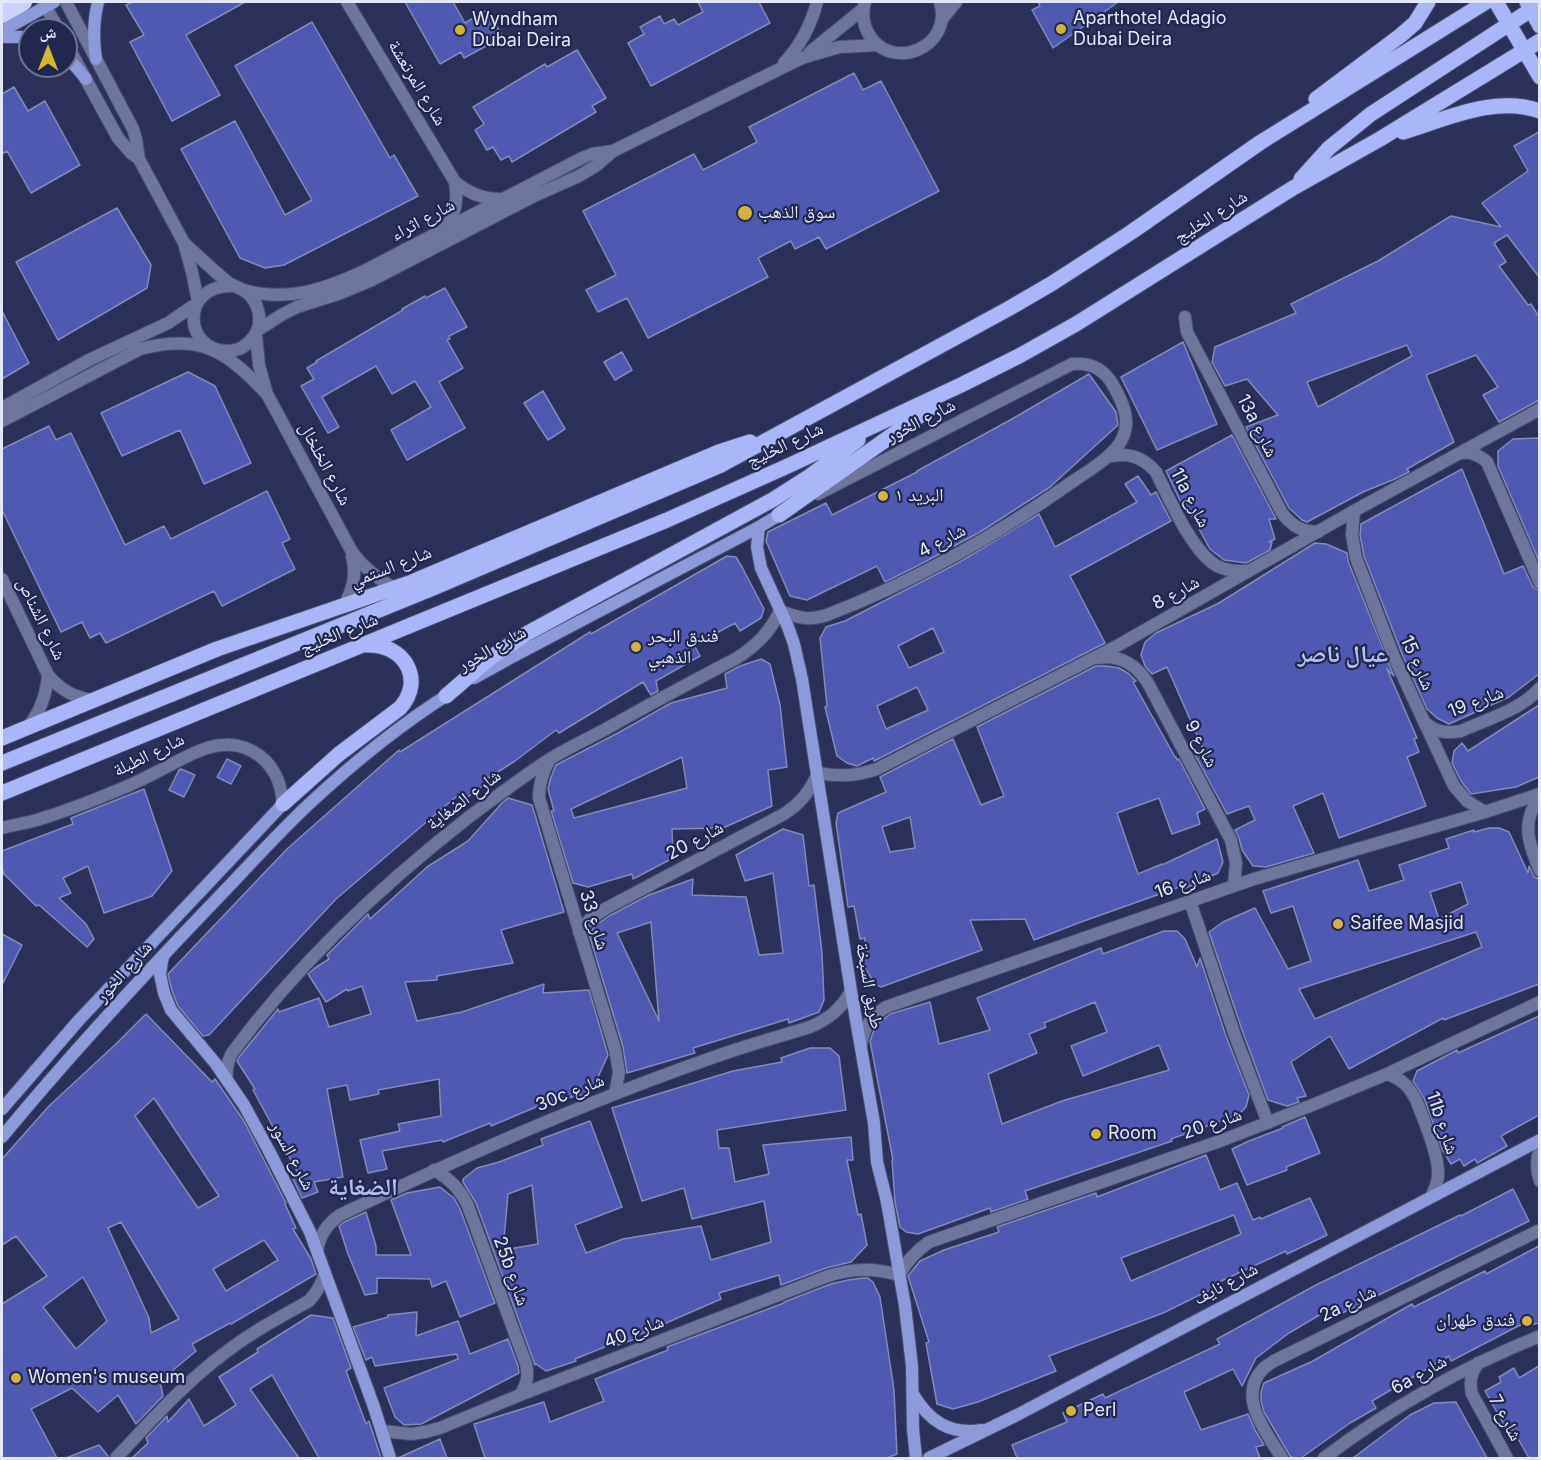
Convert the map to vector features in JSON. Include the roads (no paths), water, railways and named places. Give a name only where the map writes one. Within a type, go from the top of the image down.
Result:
[{"type":"highway","points":[[2,15],[23,2]]},
{"type":"main road","points":[[1261,142],[1331,86],[1400,36],[1415,23],[1428,2]]},
{"type":"main road","name":"شارع الخليج","points":[[2,763],[443,584],[721,465],[1051,284],[1261,142],[1486,2]]},
{"type":"main road","points":[[1496,2],[1539,77]]},
{"type":"main road","points":[[1293,188],[1329,148],[1371,114],[1509,24],[1532,5],[1539,26]]},
{"type":"main road","name":"شارع الخليج","points":[[2,793],[667,520],[961,385],[1076,324],[1293,188],[1380,139],[1539,41]]},
{"type":"main road","points":[[1380,139],[1492,106],[1514,105],[1539,111]]},
{"type":"main road","points":[[779,514],[961,385]]},
{"type":"main road","points":[[447,696],[473,671],[508,645],[774,499],[810,476],[877,424]]},
{"type":"main road","name":"شارع الستمي","points":[[2,738],[217,649],[396,588],[719,452],[792,427]]},
{"type":"main road","points":[[283,804],[339,754],[400,708],[407,700],[411,690],[411,678],[402,658],[383,646],[360,645]]},
{"type":"street","points":[[66,2],[133,129],[139,159],[184,243],[197,303],[194,324],[197,334],[212,348]]},
{"type":"street","points":[[96,59],[93,39],[98,2]]},
{"type":"street","name":"شارع المرتعشة","points":[[347,2],[455,182],[476,196],[500,199]]},
{"type":"street","points":[[779,69],[805,36],[817,2]]},
{"type":"street","points":[[940,2],[943,18]]},
{"type":"street","points":[[943,18],[956,2]]},
{"type":"street","points":[[2,31],[47,3],[54,18]]},
{"type":"street","points":[[864,4],[863,19],[866,29],[878,45]]},
{"type":"street","name":"شارع اثراء","points":[[802,58],[864,4]]},
{"type":"street","name":"شارع اثراء","points":[[257,332],[270,321],[290,310],[364,283],[536,195],[579,176],[597,165],[613,151],[802,58],[839,47],[878,45],[888,51],[898,53],[920,50],[936,36],[943,18]]},
{"type":"street","points":[[2,37],[18,37]]},
{"type":"street","points":[[78,65],[118,138],[139,159]]},
{"type":"street","points":[[78,70],[86,79]]},
{"type":"street","name":"شارع اثراء","points":[[238,288],[258,294],[292,295],[327,286],[364,271],[582,158],[613,151]]},
{"type":"street","points":[[445,229],[456,207],[455,182]]},
{"type":"street","points":[[2,421],[140,349],[176,342],[231,351],[249,342],[257,332],[260,321],[256,303],[184,243]]},
{"type":"street","points":[[2,408],[89,360],[168,323],[197,303],[213,288],[222,286],[238,288]]},
{"type":"street","name":"13a شارع","points":[[1185,317],[1187,332],[1282,513],[1298,528],[1318,532]]},
{"type":"street","name":"شارع الخلخال","points":[[257,332],[259,365],[267,394],[351,552],[355,565],[354,579],[351,593],[344,606]]},
{"type":"street","name":"شارع الخلخال","points":[[212,348],[241,369],[267,394]]},
{"type":"street","name":"شارع الخور","points":[[2,1137],[163,956],[308,805],[375,747],[447,696],[512,657],[759,527],[779,514],[1072,364],[1083,363],[1094,366],[1106,374],[1126,412],[1124,437],[1107,457]]},
{"type":"street","name":"شارع 8","points":[[818,773],[848,776],[877,769],[1174,615],[1354,511],[1539,409]]},
{"type":"street","points":[[1460,453],[1480,456],[1487,462],[1539,583]]},
{"type":"street","name":"11a شارع","points":[[1107,457],[1128,454],[1148,464],[1156,472],[1194,544],[1204,557],[1218,566],[1234,571],[1250,572]]},
{"type":"street","name":"شارع 4","points":[[780,611],[798,618],[816,618],[914,577],[1019,518],[1107,457]]},
{"type":"street","name":"شارع 15","points":[[1354,511],[1352,535],[1356,558],[1380,625],[1454,786],[1467,801],[1485,812]]},
{"type":"street","name":"طريق السبخة","points":[[759,527],[758,558],[794,644],[818,773],[851,991],[874,1123],[877,1162],[887,1202],[909,1338],[915,1458]]},
{"type":"street","name":"شارع الخلخال","points":[[351,552],[371,573],[396,588]]},
{"type":"street","name":"شارع الشناص","points":[[2,579],[48,675],[67,693],[92,700]]},
{"type":"street","name":"شارع الضغاية","points":[[227,1080],[226,1071],[232,1053],[276,998],[352,918],[405,869],[500,794],[551,759],[738,658],[760,641],[773,625],[780,611]]},
{"type":"street","name":"شارع 9","points":[[1092,659],[1106,657],[1119,659],[1132,664],[1142,673],[1231,840],[1236,863],[1234,886]]},
{"type":"street","name":"شارع الشناص","points":[[29,726],[43,703],[48,675]]},
{"type":"street","name":"شارع 19","points":[[1423,721],[1440,732],[1461,731],[1520,704],[1539,688]]},
{"type":"street","name":"شارع الطبلة","points":[[2,828],[37,820],[90,802],[199,751],[227,744],[256,753],[267,762],[276,774],[283,804]]},
{"type":"street","name":"شارع 33","points":[[551,759],[543,771],[539,784],[539,798],[615,1049],[619,1072],[615,1094]]},
{"type":"street","name":"شارع 20","points":[[579,932],[597,914],[790,810],[805,797],[818,773]]},
{"type":"street","points":[[1539,795],[1533,804],[1527,832],[1539,871]]},
{"type":"street","name":"شارع 16","points":[[861,1044],[864,1029],[873,1016],[886,1007],[1234,886],[1539,795]]},
{"type":"street","name":"شارع الخور","points":[[2,1109],[79,1020],[283,804]]},
{"type":"street","points":[[1190,901],[1234,1033],[1268,1123]]},
{"type":"street","name":"شارع السور","points":[[163,956],[160,974],[171,1010],[244,1105],[305,1221],[390,1458]]},
{"type":"street","name":"30c شارع","points":[[317,1251],[324,1230],[340,1215],[434,1170],[615,1094],[725,1053],[823,1022],[835,1014],[851,991]]},
{"type":"street","name":"شارع 20","points":[[899,1275],[907,1262],[929,1242],[1268,1123],[1387,1074],[1539,1002]]},
{"type":"street","name":"11b شارع","points":[[1387,1074],[1397,1077],[1406,1084],[1413,1092],[1417,1102],[1438,1164],[1436,1187],[1431,1197]]},
{"type":"street","name":"شارع نايف","points":[[929,1458],[989,1429],[1539,1140]]},
{"type":"street","points":[[1539,1149],[1536,1167],[1539,1181]]},
{"type":"street","name":"25b شارع","points":[[434,1170],[454,1184],[462,1194],[471,1215],[526,1364],[527,1380],[520,1395]]},
{"type":"street","name":"2a شارع","points":[[1282,1458],[1253,1408],[1251,1394],[1255,1381],[1263,1369],[1274,1361],[1539,1230]]},
{"type":"street","name":"شارع 40","points":[[382,1431],[396,1434],[425,1432],[440,1428],[828,1276],[863,1269],[882,1270],[899,1275]]},
{"type":"street","points":[[116,1458],[202,1370],[250,1334],[309,1301],[322,1283],[325,1273]]},
{"type":"street","name":"6a شارع","points":[[1324,1458],[1415,1397],[1479,1362],[1539,1336]]},
{"type":"street","name":"شارع 7","points":[[1479,1362],[1471,1377],[1472,1394],[1507,1458]]},
{"type":"street","points":[[913,1394],[922,1409],[936,1422],[953,1430],[971,1432],[989,1429]]},
{"type":"place","name":"Aparthotel Adagio Dubai Deira","points":[[1061,29]]},
{"type":"place","name":"Wyndham Dubai Deira","points":[[460,30]]},
{"type":"place","name":"سوق الذهب","points":[[745,213]]},
{"type":"place","name":"البريد ١","points":[[883,496]]},
{"type":"place","name":"فندق البحر الذهبي","points":[[636,647]]},
{"type":"place","name":"Saifee Masjid","points":[[1338,924]]},
{"type":"place","name":"Room","points":[[1096,1134]]},
{"type":"place","name":"فندق طهران","points":[[1527,1321]]},
{"type":"place","name":"Women's museum","points":[[16,1378]]},
{"type":"place","name":"Perl","points":[[1071,1411]]},
{"type":"district","name":"عيال ناصر","points":[[1343,655]]},
{"type":"district","name":"الضغاية","points":[[363,1188]]}]
